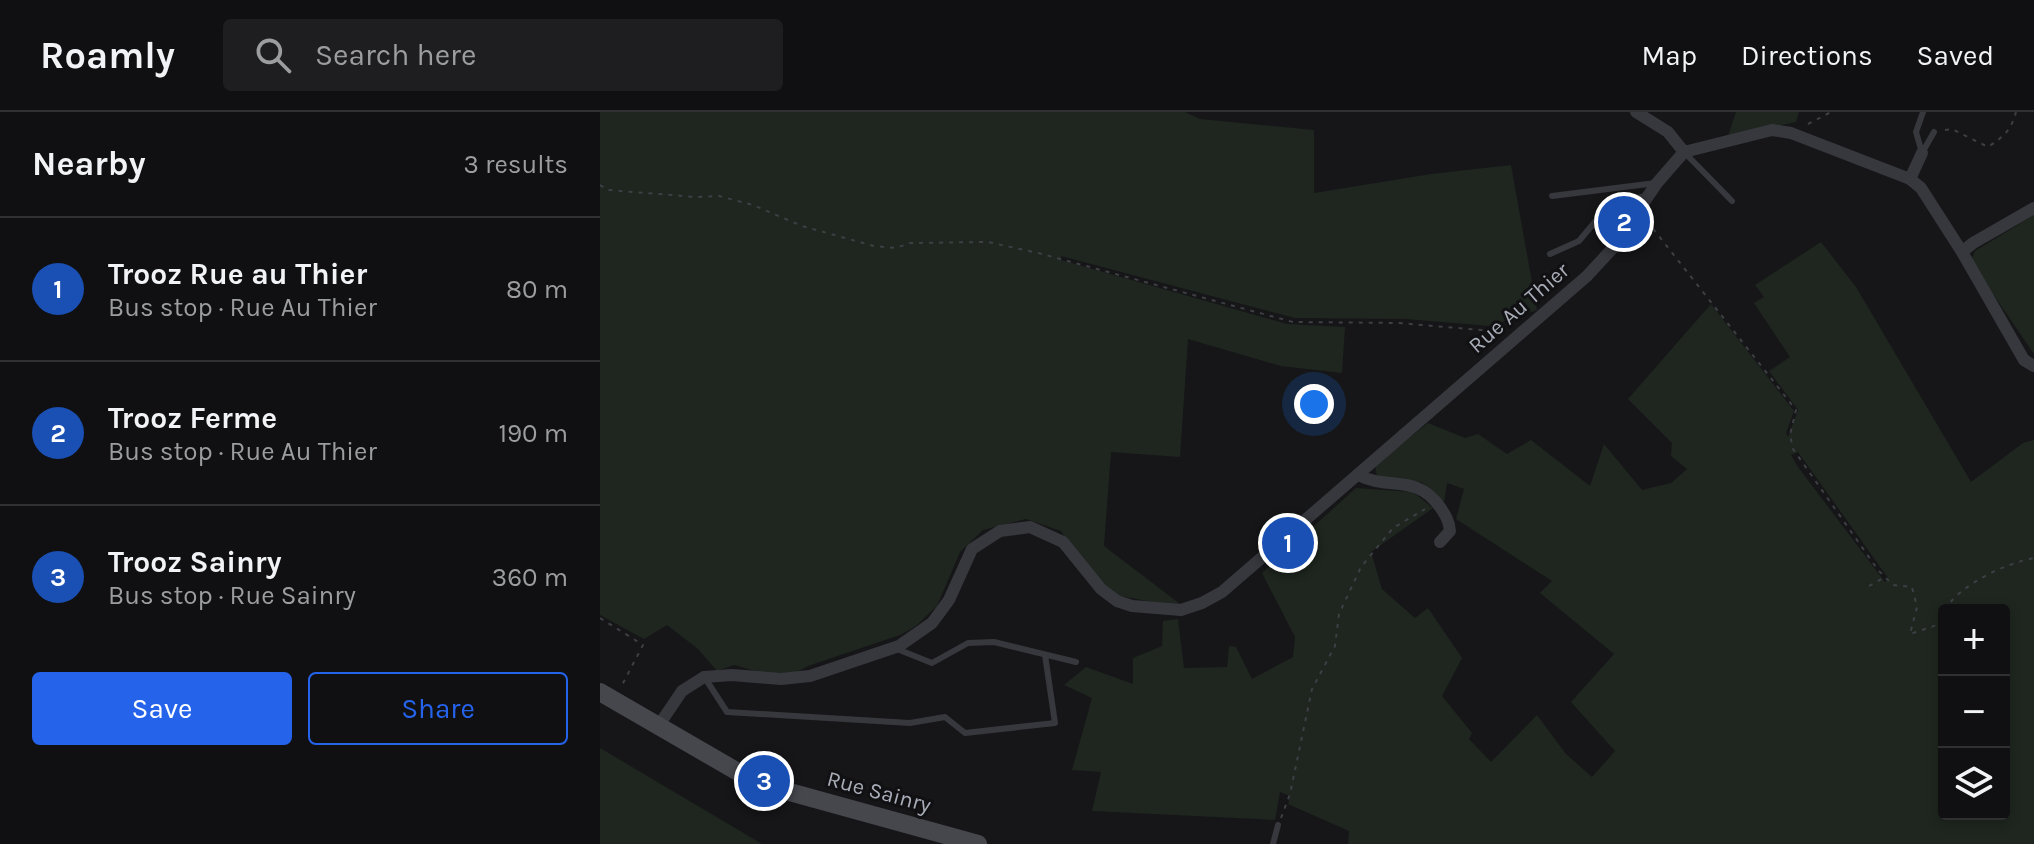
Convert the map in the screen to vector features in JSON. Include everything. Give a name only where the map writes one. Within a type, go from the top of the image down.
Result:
[{"type":"street","points":[[1636,112],[1668,132],[1684,152],[1772,130],[1791,133],[1910,179],[1921,188],[1962,252],[2024,360],[2034,366]]},
{"type":"street","name":"Rue Au Thier","points":[[704,677],[732,675],[781,679],[810,676],[894,648],[932,623],[949,600],[972,549],[1000,531],[1030,527],[1063,542],[1101,589],[1117,601],[1159,610],[1181,610],[1202,603],[1222,592],[1587,276],[1612,249],[1657,183],[1684,152]]},
{"type":"street","points":[[1910,179],[1922,153]]},
{"type":"street","points":[[1962,252],[2034,208]]},
{"type":"street","points":[[1358,475],[1371,482],[1409,483],[1431,494],[1449,521],[1450,531],[1440,542]]},
{"type":"street","points":[[659,725],[682,691],[704,677]]},
{"type":"street","name":"Rue Sainry","points":[[606,696],[757,783],[978,844]]},
{"type":"lane","points":[[1922,153],[1916,132],[1923,112]]},
{"type":"lane","points":[[1922,153],[1934,132]]},
{"type":"lane","points":[[1684,152],[1732,201]]},
{"type":"lane","points":[[1552,196],[1657,183]]},
{"type":"lane","points":[[1550,254],[1579,241],[1604,211],[1635,198],[1644,201]]},
{"type":"lane","points":[[894,648],[932,663],[968,643],[994,642],[1076,662]]},
{"type":"lane","points":[[704,677],[727,712],[910,723],[945,717],[965,733],[1055,723],[1045,655]]},
{"type":"lane","points":[[1273,844],[1278,825]]},
{"type":"path","points":[[1791,133],[1831,112]]},
{"type":"path","points":[[1934,132],[1952,129],[1988,147],[2006,136],[2016,112]]},
{"type":"path","points":[[600,185],[608,190],[719,196],[753,205],[802,226],[874,246],[896,248],[910,243],[988,242],[1293,322],[1399,323],[1492,331]]},
{"type":"path","points":[[1644,201],[1647,221],[1796,410],[1790,435],[1793,449],[1884,577],[1893,585],[1912,587],[1917,607],[1910,634],[1938,623]]},
{"type":"path","points":[[1278,825],[1290,794],[1312,689],[1335,646],[1339,614],[1361,567],[1393,528],[1436,502]]},
{"type":"path","points":[[1948,604],[1951,598],[1979,579],[2034,558]]},
{"type":"path","points":[[1869,586],[1884,577]]},
{"type":"path","points":[[600,618],[643,645],[606,696]]},
{"type":"shaded area","points":[[600,112],[1185,112],[1200,119],[1314,130],[1314,193],[1511,165],[1537,310],[1490,326],[1406,319],[1295,318],[1061,256],[1061,260],[1287,324],[1345,327],[1342,373],[1281,366],[1188,339],[1180,457],[1111,452],[1104,546],[1180,604],[1171,606],[1112,594],[1075,553],[1061,531],[1026,519],[983,530],[960,552],[937,606],[916,626],[900,635],[793,674],[769,675],[734,665],[717,671],[698,649],[667,625],[644,639],[600,615]]},
{"type":"shaded area","points":[[1736,112],[1799,112],[1796,122],[1728,136]]},
{"type":"shaded area","points":[[2034,215],[2034,354],[1972,259],[1975,251]]},
{"type":"shaded area","points":[[1821,242],[1856,287],[1971,482],[2023,443],[2034,440],[2034,844],[1348,844],[1349,831],[1288,804],[1290,796],[1280,792],[1275,820],[1092,811],[1101,772],[1072,770],[1092,698],[1064,685],[1086,667],[1133,684],[1133,658],[1162,646],[1163,621],[1178,619],[1184,668],[1227,667],[1229,646],[1236,647],[1252,679],[1293,657],[1295,637],[1262,573],[1356,488],[1413,492],[1433,508],[1371,552],[1382,589],[1415,618],[1428,608],[1462,658],[1442,696],[1472,733],[1469,739],[1491,762],[1537,715],[1566,754],[1592,777],[1615,751],[1571,702],[1614,654],[1540,593],[1552,581],[1456,519],[1464,489],[1447,483],[1444,502],[1421,482],[1377,477],[1375,465],[1428,423],[1465,438],[1478,434],[1507,454],[1531,440],[1590,486],[1604,444],[1642,490],[1671,483],[1687,469],[1671,456],[1672,443],[1628,399],[1711,304],[1794,411],[1786,433],[1788,437],[1798,410],[1769,371],[1790,357],[1754,303],[1764,297],[1755,285]],"holes":[[[1798,452],[1888,578],[1885,582],[1791,455]]]},
{"type":"shaded area","points":[[600,748],[762,844],[600,844]]},
{"type":"place","name":"Trooz Ferme","points":[[1624,222]]},
{"type":"place","name":"Trooz Rue au Thier","points":[[1288,543]]},
{"type":"place","name":"Trooz Sainry","points":[[764,781]]}]
